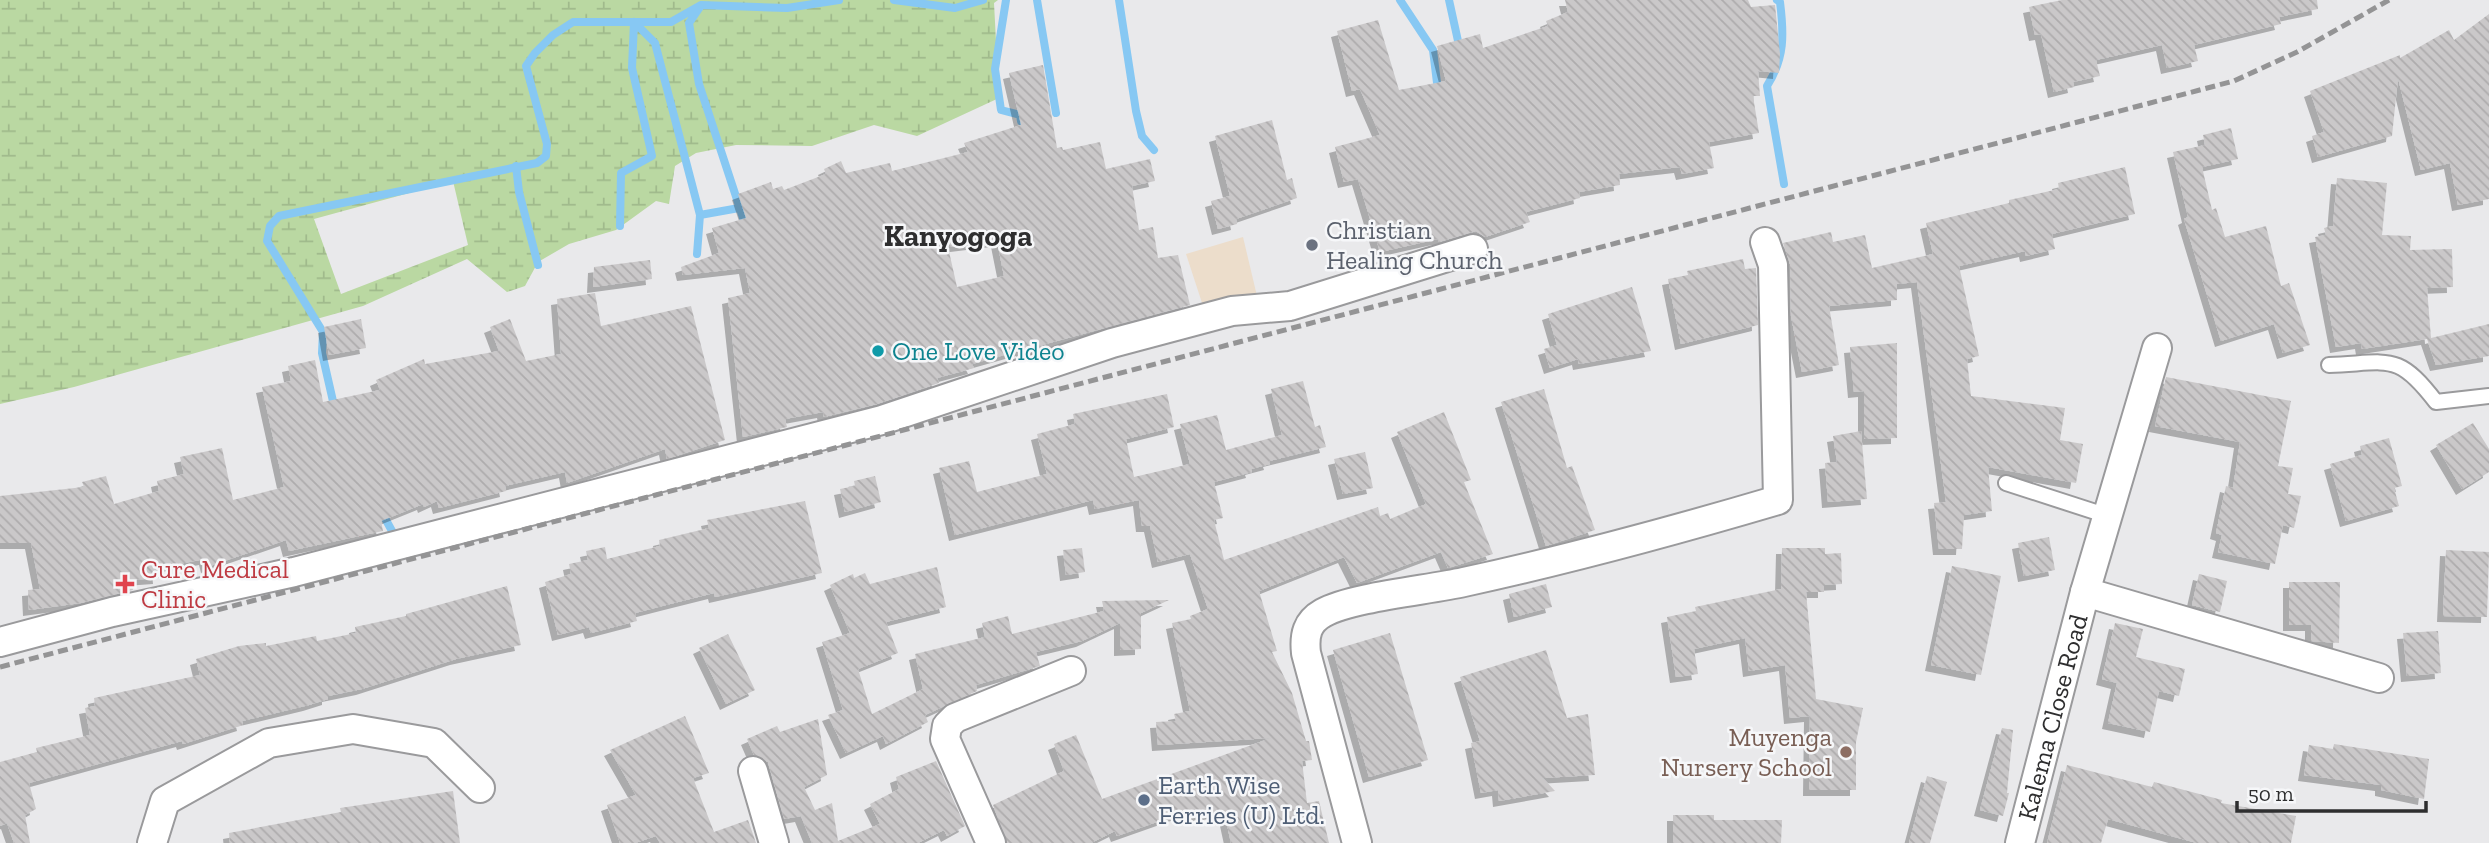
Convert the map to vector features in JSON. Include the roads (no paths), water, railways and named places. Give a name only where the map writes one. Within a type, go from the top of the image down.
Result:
[{"type":"street","points":[[1357,843],[1306,653],[1304,638],[1310,624],[1324,612],[1352,603],[1442,587],[1625,546],[1777,500],[1773,265],[1765,242]]},
{"type":"street","points":[[0,642],[112,612],[293,572],[882,420],[1112,343],[1232,311],[1290,306],[1473,249]]},
{"type":"street","name":"Kalema Close Road","points":[[2020,843],[2085,592],[2157,348]]},
{"type":"street","points":[[2085,592],[2379,678]]},
{"type":"street","points":[[991,843],[945,739],[947,726],[955,718],[1072,671]]},
{"type":"street","points":[[152,843],[165,801],[269,743],[353,729],[434,743],[480,788]]},
{"type":"street","points":[[753,771],[774,843]]},
{"type":"lane","points":[[2329,365],[2398,363],[2419,379],[2436,402],[2489,396]]},
{"type":"lane","points":[[2006,483],[2108,516]]},
{"type":"waterway","points":[[335,410],[322,353],[323,332],[267,241],[270,226],[279,216],[537,163],[546,156],[547,144],[526,66],[553,35],[573,22],[671,22],[701,5],[787,8],[839,0]]},
{"type":"waterway","points":[[894,0],[955,8],[983,0]]},
{"type":"waterway","points":[[1006,0],[995,69],[1001,110],[1020,115],[1021,121]]},
{"type":"waterway","points":[[1037,0],[1056,113]]},
{"type":"waterway","points":[[1119,0],[1136,111],[1142,136],[1154,150]]},
{"type":"waterway","points":[[1400,0],[1433,50],[1438,91]]},
{"type":"waterway","points":[[1449,0],[1460,50]]},
{"type":"waterway","points":[[1777,0],[1780,2],[1782,46],[1777,66],[1767,86],[1784,184]]},
{"type":"waterway","points":[[700,7],[689,23],[699,84],[746,227]]},
{"type":"waterway","points":[[634,22],[655,43],[700,215],[697,254]]},
{"type":"waterway","points":[[620,226],[621,173],[652,156],[632,68],[634,22]]},
{"type":"waterway","points":[[516,166],[519,192],[538,265]]},
{"type":"waterway","points":[[700,215],[739,208]]},
{"type":"waterway","points":[[381,511],[397,540]]},
{"type":"railway","points":[[0,667],[2234,81],[2297,52],[2389,0]]},
{"type":"place","name":"Christian Healing Church","points":[[1312,245]]},
{"type":"place","name":"One Love Video","points":[[878,351]]},
{"type":"place","name":"Cure Medical Clinic","points":[[125,584]]},
{"type":"place","name":"Muyenga Nursery School","points":[[1846,752]]},
{"type":"place","name":"Earth Wise Ferries (U) Ltd.","points":[[1144,800]]},
{"type":"district","name":"Kanyogoga","points":[[958,236]]}]
